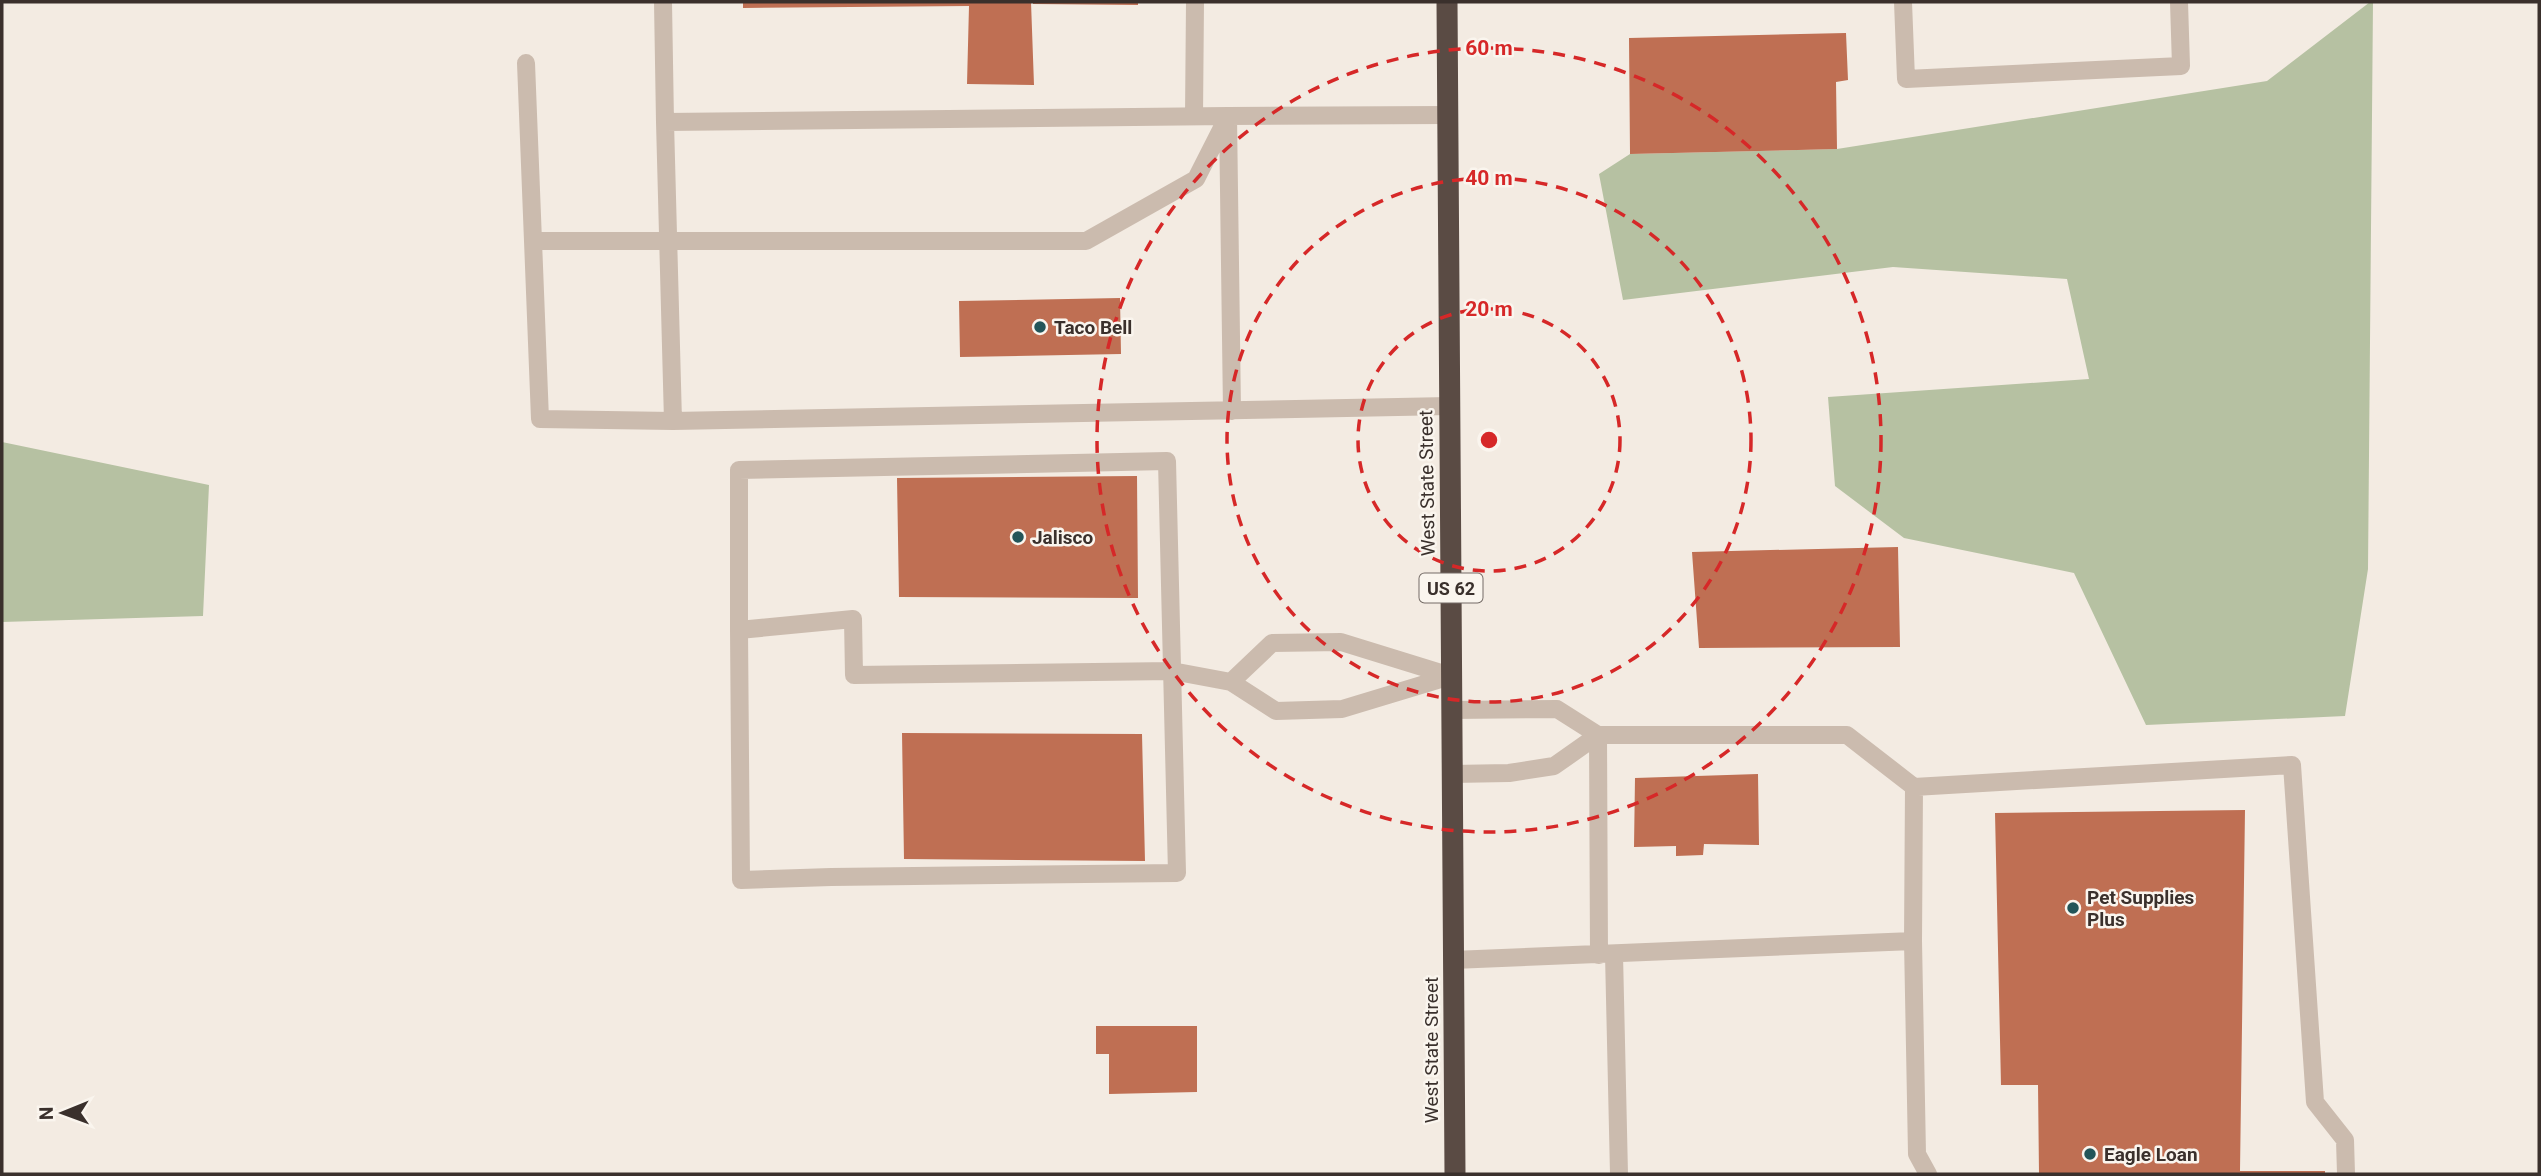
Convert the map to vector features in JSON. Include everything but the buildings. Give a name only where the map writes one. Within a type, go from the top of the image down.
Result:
[{"type":"highway","name":"West State Street","points":[[1447,2],[1455,1174]]},
{"type":"lane","points":[[663,2],[673,421]]},
{"type":"lane","points":[[1194,116],[1195,2]]},
{"type":"lane","points":[[1903,2],[1906,79],[2181,66],[2179,2]]},
{"type":"lane","points":[[526,63],[540,419],[673,421],[1449,406]]},
{"type":"lane","points":[[665,122],[1447,115]]},
{"type":"lane","points":[[533,241],[1086,241],[1196,179],[1228,116]]},
{"type":"lane","points":[[1228,116],[1232,411]]},
{"type":"lane","points":[[1167,461],[1172,671],[1177,873],[741,880],[739,470],[1167,461]]},
{"type":"lane","points":[[739,630],[853,619],[854,675],[1172,671],[1231,682],[1276,711],[1342,709],[1451,676]]},
{"type":"lane","points":[[1231,682],[1272,643],[1341,642],[1451,676]]},
{"type":"lane","points":[[1451,710],[1557,709],[1598,735],[1847,735],[1914,787],[2292,765],[2315,1102],[2345,1140],[2346,1174]]},
{"type":"lane","points":[[1452,774],[1509,773],[1554,766],[1598,735]]},
{"type":"lane","points":[[1598,735],[1619,1174]]},
{"type":"lane","points":[[1914,787],[1913,941],[1917,1154],[1928,1174]]},
{"type":"lane","points":[[1453,960],[1913,941]]},
{"type":"green space","points":[[2373,2],[2368,569],[2345,716],[2146,725],[2074,573],[1904,538],[1835,486],[1828,397],[2089,379],[2067,279],[1893,267],[1623,300],[1599,174],[1630,154],[1837,149],[2267,81]]},
{"type":"green space","points":[[2,442],[209,485],[203,616],[2,622]]},
{"type":"place","name":"Taco Bell","points":[[1040,327]]},
{"type":"place","name":"Jalisco","points":[[1018,537]]},
{"type":"place","name":"Pet Supplies Plus","points":[[2073,908]]},
{"type":"place","name":"Eagle Loan","points":[[2090,1154]]}]
